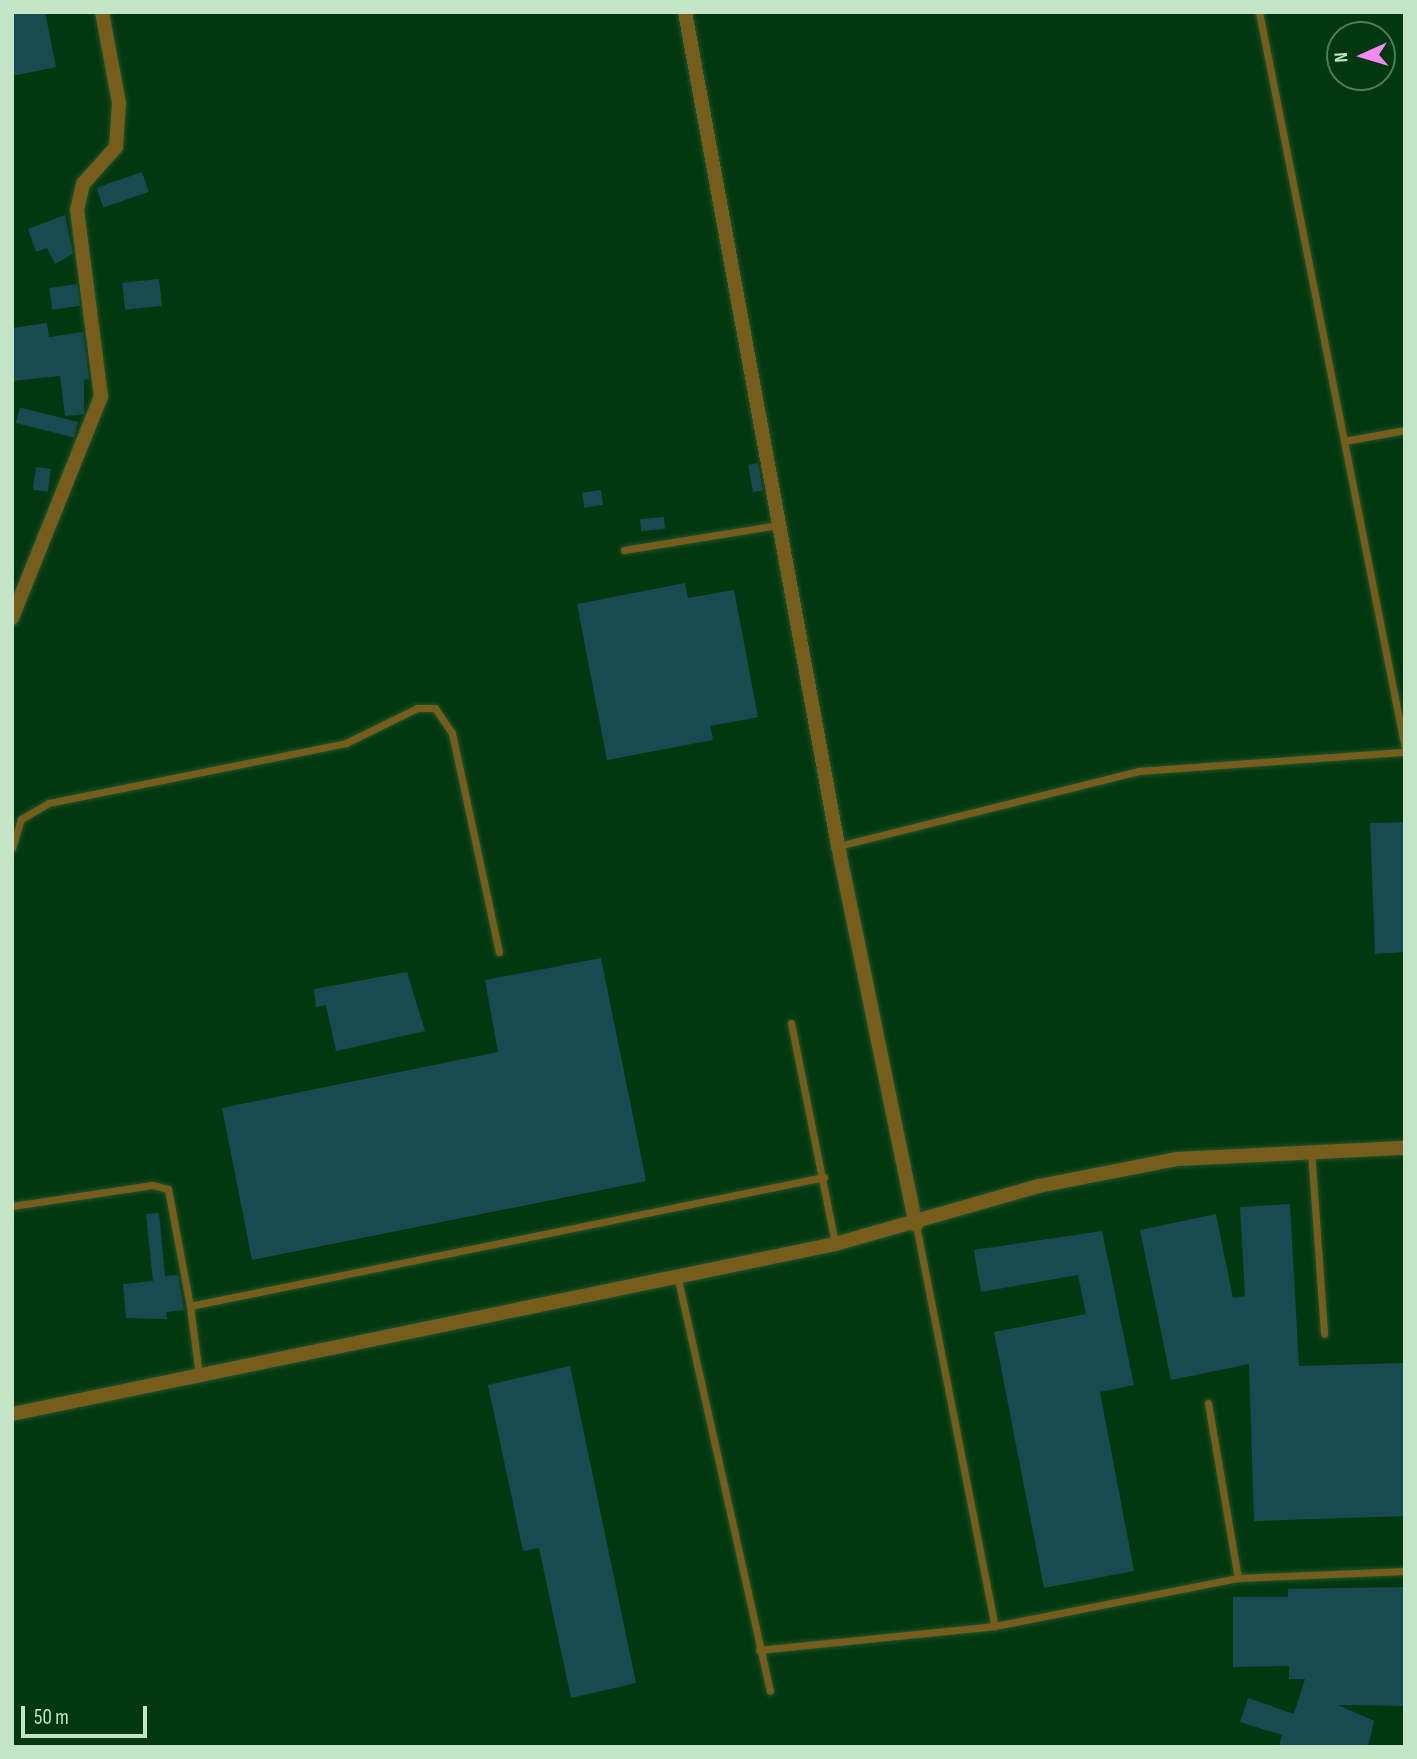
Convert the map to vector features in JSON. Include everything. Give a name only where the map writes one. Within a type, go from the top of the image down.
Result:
[{"type":"street","points":[[12,618],[102,397],[76,202],[83,184],[116,147],[119,103],[102,12]]},
{"type":"street","points":[[685,12],[838,846],[916,1225]]},
{"type":"street","points":[[12,1414],[835,1244],[916,1225],[1039,1186],[1152,1164],[1311,1151],[1405,1148]]},
{"type":"lane","points":[[838,846],[1138,771],[1405,750],[1259,12]]},
{"type":"lane","points":[[1344,441],[1405,430]]},
{"type":"lane","points":[[624,550],[780,524]]},
{"type":"lane","points":[[12,848],[21,819],[49,803],[345,743],[417,708],[435,708],[452,733],[499,952]]},
{"type":"lane","points":[[791,1023],[824,1177],[835,1244]]},
{"type":"lane","points":[[1311,1151],[1324,1334]]},
{"type":"lane","points":[[190,1306],[824,1177]]},
{"type":"lane","points":[[12,1206],[152,1185],[168,1189],[190,1306],[199,1376]]},
{"type":"lane","points":[[916,1225],[995,1626]]},
{"type":"lane","points":[[677,1275],[770,1691]]},
{"type":"lane","points":[[1208,1403],[1238,1578]]},
{"type":"lane","points":[[759,1650],[995,1626],[1238,1578],[1405,1570]]},
{"type":"building","points":[[12,12],[45,12],[56,67],[12,76]]},
{"type":"building","points":[[142,172],[149,192],[103,207],[97,188]]},
{"type":"building","points":[[65,215],[73,254],[55,264],[47,248],[36,252],[28,229]]},
{"type":"building","points":[[159,279],[162,306],[125,310],[122,283]]},
{"type":"building","points":[[77,284],[80,306],[52,310],[49,288]]},
{"type":"building","points":[[47,323],[49,337],[83,332],[89,379],[84,380],[84,414],[65,416],[60,376],[12,381],[12,328]]},
{"type":"building","points":[[20,407],[78,422],[74,438],[16,423]]},
{"type":"building","points":[[758,463],[763,491],[753,492],[748,465]]},
{"type":"building","points":[[36,467],[51,469],[48,492],[33,490]]},
{"type":"building","points":[[601,490],[603,505],[584,507],[582,493]]},
{"type":"building","points":[[664,517],[665,529],[641,531],[640,519]]},
{"type":"building","points":[[685,583],[688,598],[734,590],[758,717],[710,726],[713,740],[607,760],[577,604]]},
{"type":"building","points":[[1405,822],[1405,952],[1375,954],[1370,823]]},
{"type":"building","points":[[601,958],[646,1181],[252,1260],[222,1108],[498,1052],[485,980]]},
{"type":"building","points":[[407,972],[425,1031],[336,1051],[326,1005],[316,1007],[314,989]]},
{"type":"building","points":[[1290,1204],[1299,1366],[1405,1363],[1405,1516],[1254,1521],[1249,1364],[1171,1380],[1140,1230],[1216,1214],[1233,1298],[1245,1296],[1240,1207]]},
{"type":"building","points":[[159,1213],[165,1276],[178,1275],[184,1310],[166,1312],[167,1319],[126,1318],[123,1284],[153,1281],[146,1214]]},
{"type":"building","points":[[1102,1231],[1134,1385],[1100,1392],[1134,1571],[1044,1588],[994,1332],[1086,1314],[1078,1275],[981,1292],[974,1250]]},
{"type":"building","points":[[570,1366],[636,1683],[571,1698],[539,1548],[523,1551],[488,1385]]},
{"type":"building","points":[[1405,1587],[1405,1706],[1338,1705],[1374,1721],[1368,1747],[1279,1747],[1282,1735],[1240,1722],[1248,1698],[1294,1714],[1305,1679],[1289,1679],[1289,1666],[1233,1667],[1233,1597],[1288,1597],[1288,1589]]}]
